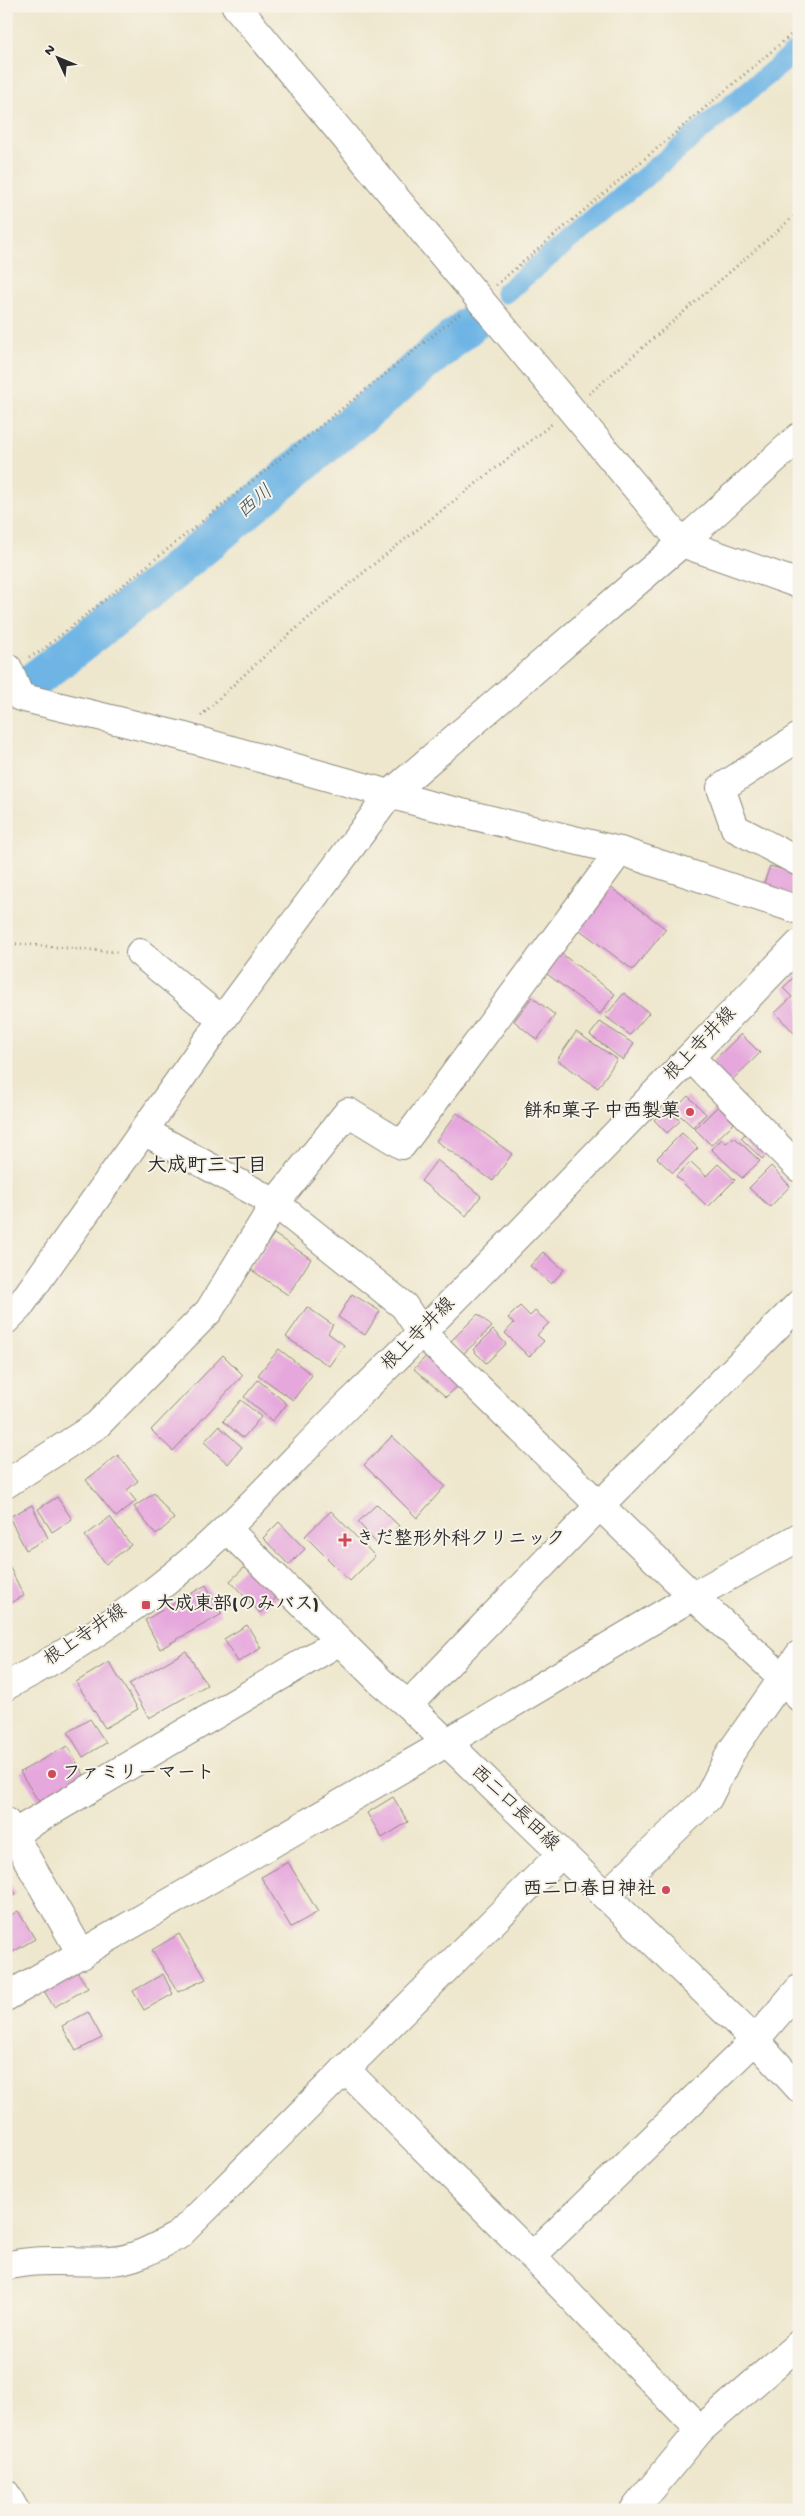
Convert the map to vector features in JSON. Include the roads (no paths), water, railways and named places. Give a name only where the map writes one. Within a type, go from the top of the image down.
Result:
[{"type":"street","points":[[236,6],[682,543],[799,584]]},
{"type":"street","points":[[6,1320],[19,1308],[222,1020],[390,794],[682,543],[799,437]]},
{"type":"street","points":[[8,668],[20,696],[181,736],[390,794],[620,851],[799,910]]},
{"type":"street","points":[[799,737],[721,788],[735,828],[799,862]]},
{"type":"street","points":[[6,1484],[97,1425],[208,1311],[275,1203],[348,1112],[402,1145],[620,851]]},
{"type":"street","name":"根上寺井線","points":[[6,1686],[88,1639],[168,1578],[227,1529],[306,1447],[422,1333],[799,944]]},
{"type":"street","points":[[140,953],[222,1020]]},
{"type":"street","points":[[690,1057],[799,1168]]},
{"type":"street","points":[[144,1130],[275,1203],[404,1306],[422,1333],[601,1504],[693,1596],[791,1687]]},
{"type":"street","points":[[408,1705],[601,1504],[799,1304]]},
{"type":"street","name":"西二口長田線","points":[[227,1529],[340,1641],[755,2040],[799,2088]]},
{"type":"street","points":[[6,1997],[82,1955],[446,1743],[693,1596],[799,1538]]},
{"type":"street","points":[[82,1955],[10,1828],[340,1641]]},
{"type":"street","points":[[605,1896],[708,1798],[731,1752],[791,1687],[799,1655]]},
{"type":"street","points":[[6,2266],[43,2259],[112,2261],[147,2252],[179,2234],[561,1854]]},
{"type":"street","points":[[532,2256],[755,2040],[799,1989]]},
{"type":"street","points":[[345,2069],[532,2256],[700,2430]]},
{"type":"street","points":[[634,2510],[700,2430],[799,2344]]},
{"type":"street","points":[[6,2494],[15,2510]]},
{"type":"waterway","points":[[505,293],[799,49]]},
{"type":"waterway","name":"西川","points":[[32,682],[168,576],[477,319]]},
{"type":"place","name":"餅和菓子 中西製菓","points":[[690,1112]]},
{"type":"place","name":"きだ整形外科クリニック","points":[[345,1540]]},
{"type":"place","name":"大成東部(のみバス)","points":[[146,1605]]},
{"type":"place","name":"ファミリーマート","points":[[52,1774]]},
{"type":"place","name":"西二口春日神社","points":[[666,1890]]},
{"type":"district","name":"大成町三丁目","points":[[207,1167]]}]
